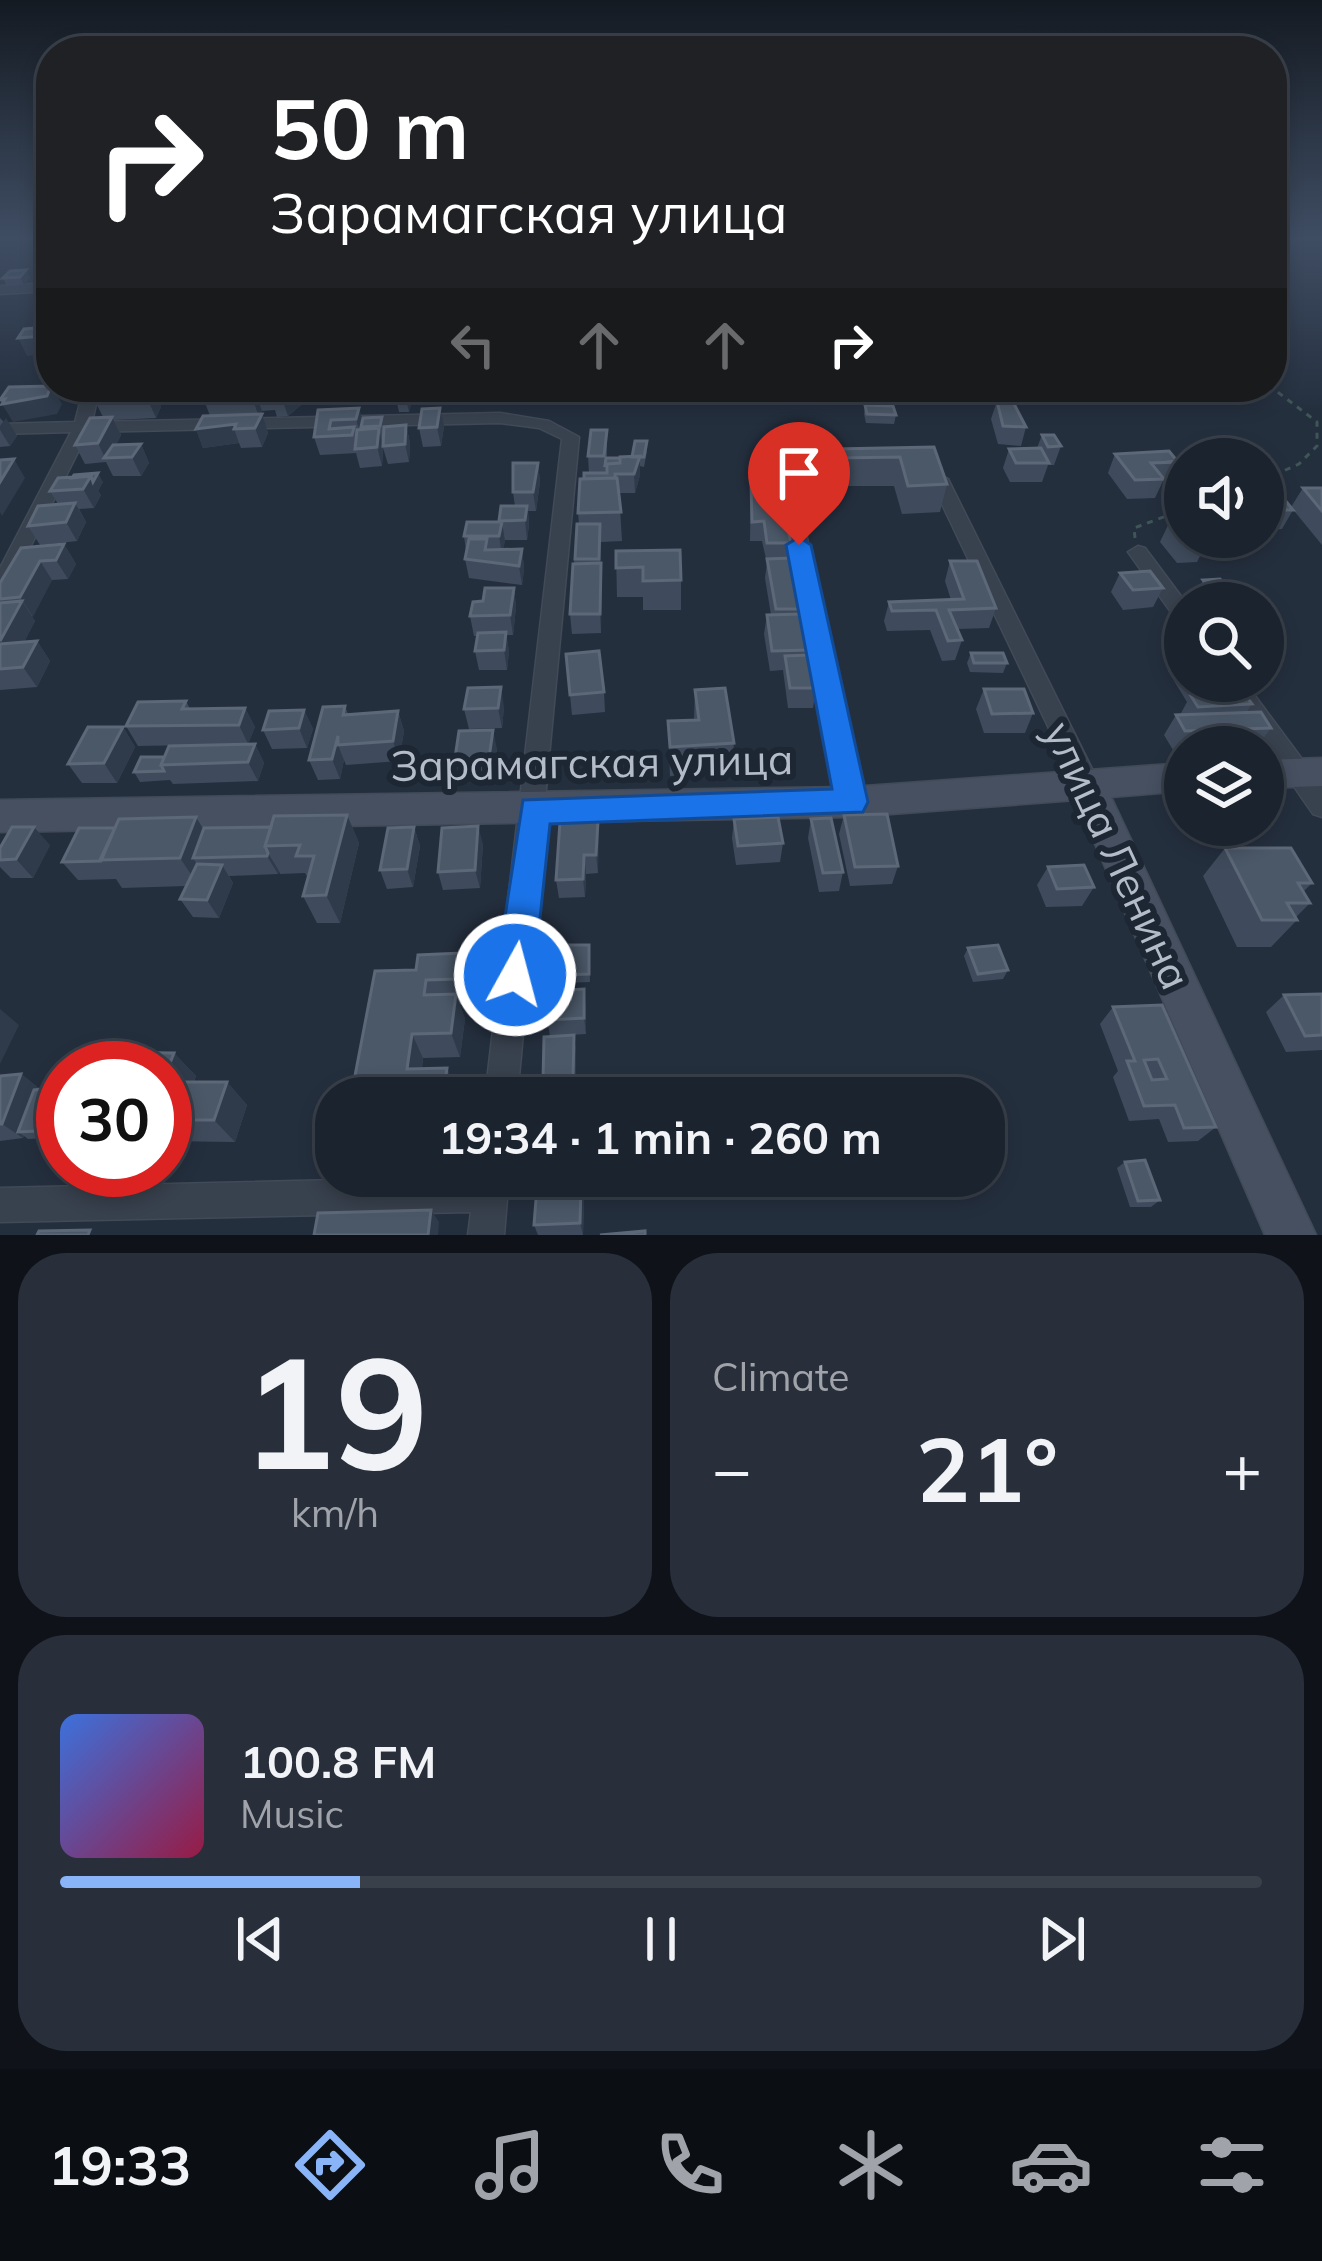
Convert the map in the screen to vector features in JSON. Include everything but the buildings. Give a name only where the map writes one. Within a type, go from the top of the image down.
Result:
[{"type":"street","points":[[0,586],[82,428],[88,402]]},
{"type":"street","points":[[0,429],[500,418],[544,424],[571,436],[503,1077]]},
{"type":"street","points":[[782,459],[851,802]]},
{"type":"street","name":"улица Ленина","points":[[939,479],[1086,781],[1291,1235]]},
{"type":"street","points":[[1138,552],[1164,587]]},
{"type":"street","points":[[1246,702],[1322,806]]},
{"type":"street","name":"Зарамагская улица","points":[[0,816],[851,802],[1164,778]]},
{"type":"street","points":[[0,1205],[315,1192]]},
{"type":"street","points":[[486,1235],[490,1197]]},
{"type":"path","points":[[1284,471],[1299,464],[1317,446],[1317,422],[1287,399]]},
{"type":"path","points":[[1138,552],[1134,528],[1164,517]]},
{"type":"route","points":[[515,975],[534,810],[851,802],[799,545]]}]
